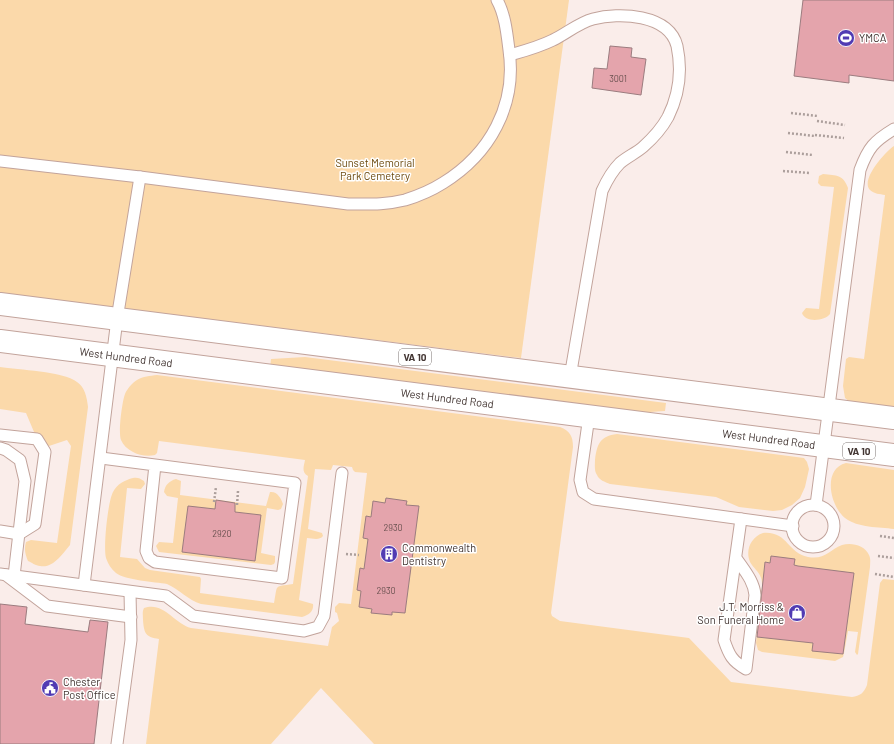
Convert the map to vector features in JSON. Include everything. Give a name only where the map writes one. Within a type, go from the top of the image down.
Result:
[{"type":"main road","name":"VA 10","points":[[0,304],[894,418]]},
{"type":"main road","name":"West Hundred Road","points":[[0,341],[894,456]]},
{"type":"lane","points":[[0,161],[140,177],[348,204],[379,205],[406,199],[432,189],[457,175],[487,144],[501,119],[508,94],[511,68],[506,26],[497,0]]},
{"type":"lane","points":[[510,55],[554,40],[591,19],[622,15],[657,22],[668,30],[675,41],[679,55],[680,76],[676,97],[668,117],[655,135],[643,147],[621,162],[610,175],[602,190],[570,377]]},
{"type":"lane","points":[[816,505],[860,170],[865,156],[870,148],[884,135],[894,129]]},
{"type":"lane","points":[[84,585],[101,458],[117,319],[140,177]]},
{"type":"lane","points":[[589,416],[580,480],[583,492],[594,499],[793,526]]},
{"type":"lane","points":[[0,435],[37,439],[45,452],[35,524],[19,534],[0,531]]},
{"type":"lane","points":[[0,448],[6,450],[20,460],[25,481],[19,534],[6,575]]},
{"type":"lane","points":[[0,454],[16,457]]},
{"type":"lane","points":[[101,458],[295,483],[282,578],[155,562],[149,558],[146,551],[155,465]]},
{"type":"lane","points":[[6,575],[166,596],[194,616],[304,631],[318,627],[324,616],[342,473]]},
{"type":"lane","points":[[809,505],[816,505],[823,507],[828,511],[834,524],[830,538],[825,543],[818,546],[811,546],[805,544],[795,536],[793,526],[798,512],[809,505]]},
{"type":"lane","points":[[736,558],[750,579],[754,588],[746,669],[735,662],[728,652],[724,640],[741,519]]},
{"type":"lane","points":[[0,523],[15,529],[19,534]]},
{"type":"lane","points":[[6,575],[47,606],[130,617]]},
{"type":"lane","points":[[117,744],[131,640],[130,592]]},
{"type":"path","points":[[791,113],[818,116]]},
{"type":"path","points":[[817,121],[845,125]]},
{"type":"path","points":[[788,133],[844,138]]},
{"type":"path","points":[[786,152],[813,155]]},
{"type":"path","points":[[784,171],[810,173]]},
{"type":"path","points":[[880,536],[894,538]]},
{"type":"path","points":[[878,556],[894,558]]},
{"type":"path","points":[[875,574],[894,577]]},
{"type":"green space","name":"Sunset Memorial Park Cemetery","points":[[0,0],[569,0],[521,358],[0,293]]},
{"type":"green space","points":[[894,146],[894,408],[850,402],[845,398],[843,386],[846,359],[849,357],[864,359],[885,195],[875,193],[870,190],[868,180],[875,166]]},
{"type":"green space","points":[[823,174],[839,176],[844,180],[848,188],[830,314],[824,318],[811,320],[802,313],[806,308],[819,309],[834,187],[821,186],[818,183],[819,176]]},
{"type":"green space","points":[[305,357],[666,403],[665,411],[635,413],[270,368],[271,359]]},
{"type":"green space","points":[[0,367],[62,375],[80,384],[86,396],[88,407],[70,545],[57,560],[45,566],[37,565],[28,561],[25,552],[25,545],[26,542],[31,540],[57,543],[71,446],[67,440],[49,446],[37,439],[26,413],[0,409]]},
{"type":"green space","points":[[157,375],[560,427],[569,432],[573,447],[551,613],[552,616],[560,621],[689,638],[731,682],[852,697],[859,695],[865,690],[867,685],[880,583],[883,579],[894,580],[894,744],[374,744],[321,688],[271,744],[146,744],[159,639],[148,636],[145,632],[143,620],[144,608],[157,607],[191,628],[328,646],[332,627],[339,621],[337,613],[335,612],[335,607],[339,603],[351,604],[367,473],[355,472],[352,467],[333,465],[331,470],[315,469],[308,529],[322,533],[323,536],[317,539],[307,538],[299,600],[313,604],[313,609],[305,616],[302,617],[201,604],[167,584],[133,579],[120,575],[111,568],[105,552],[111,497],[115,489],[124,481],[138,478],[143,480],[145,484],[141,489],[127,488],[120,557],[137,559],[145,568],[150,570],[200,577],[200,593],[274,603],[276,589],[279,586],[293,584],[308,476],[304,473],[305,460],[159,441],[157,453],[155,455],[145,456],[131,451],[123,444],[120,436],[121,417],[125,394],[130,386],[137,380],[144,377]]},
{"type":"green space","points":[[617,434],[804,458],[809,469],[805,487],[800,498],[792,505],[782,510],[773,511],[739,507],[716,497],[610,484],[602,481],[598,477],[595,470],[595,460],[600,442],[611,435]]},
{"type":"green space","points":[[846,463],[894,470],[894,529],[856,524],[845,518],[840,512],[832,497],[831,480],[838,467]]},
{"type":"green space","points":[[176,479],[181,481],[180,495],[266,506],[270,492],[277,494],[283,504],[281,509],[278,510],[267,508],[261,553],[275,556],[274,564],[271,565],[159,552],[156,546],[159,542],[173,543],[178,498],[167,496],[164,492],[165,487],[171,481]]},
{"type":"green space","points":[[763,533],[778,535],[801,555],[808,557],[814,558],[823,556],[846,544],[857,545],[867,552],[870,558],[870,567],[857,655],[855,652],[858,632],[848,631],[843,657],[835,661],[762,652],[758,650],[756,643],[762,581],[759,573],[750,562],[748,553],[752,541]]},
{"type":"building","name":"YMCA","points":[[803,0],[894,0],[894,81],[849,75],[849,83],[794,76]]},
{"type":"building","points":[[610,46],[632,48],[631,57],[646,59],[641,95],[592,88],[594,68],[607,69]]},
{"type":"building","name":"Commonwealth Dentistry","points":[[386,498],[407,501],[406,505],[419,506],[405,613],[392,612],[392,615],[371,613],[372,609],[359,607],[361,591],[357,590],[360,568],[364,569],[368,539],[363,538],[366,516],[371,517],[373,501],[385,503]]},
{"type":"building","points":[[216,500],[235,503],[235,512],[261,515],[255,561],[182,552],[188,506],[215,509]]},
{"type":"building","name":"J.T. Morriss & Son Funeral Home","points":[[771,556],[795,559],[794,565],[798,566],[854,573],[843,654],[812,651],[813,643],[757,637],[765,562],[770,563]]},
{"type":"building","name":"Chester Post Office","points":[[0,604],[27,607],[25,624],[88,632],[90,620],[108,622],[94,744],[0,744]]},
{"type":"place","name":"YMCA","points":[[846,38]]},
{"type":"place","name":"Commonwealth Dentistry","points":[[389,554]]},
{"type":"place","name":"J.T. Morriss & Son Funeral Home","points":[[797,613]]},
{"type":"place","name":"Chester Post Office","points":[[50,688]]}]
